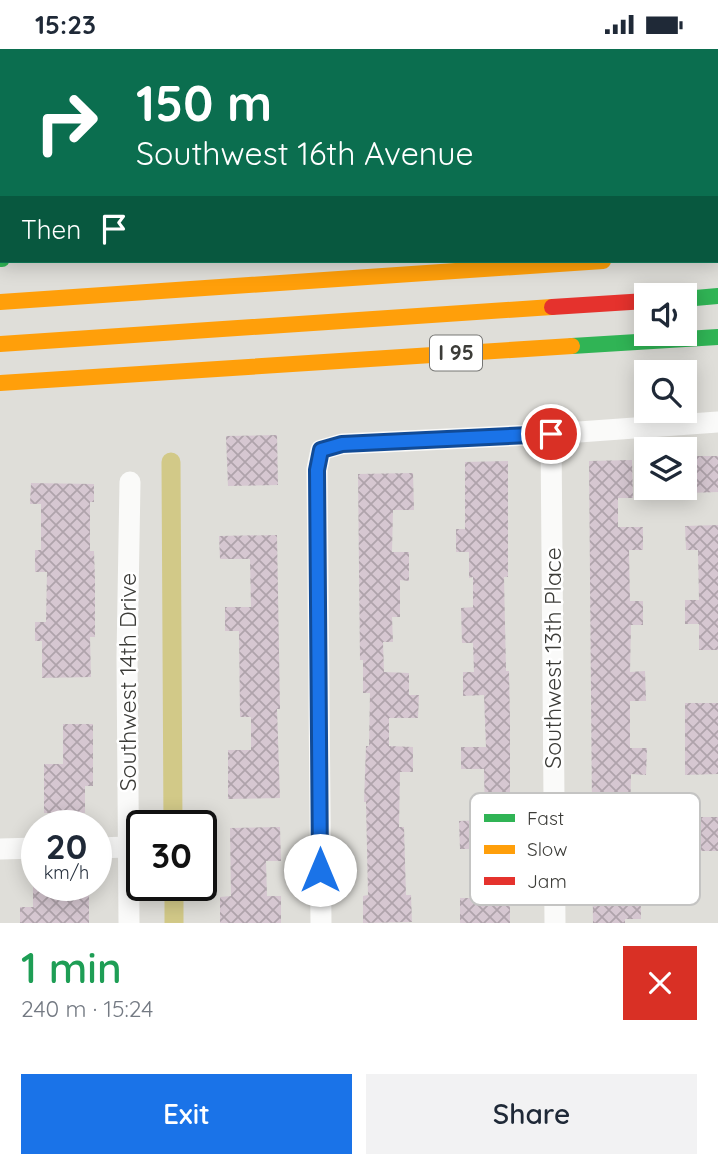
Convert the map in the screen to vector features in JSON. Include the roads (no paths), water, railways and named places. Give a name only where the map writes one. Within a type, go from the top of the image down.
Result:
[{"type":"highway","points":[[0,302],[574,263]]},
{"type":"highway","points":[[697,298],[718,296]]},
{"type":"highway","points":[[0,344],[634,303]]},
{"type":"highway","points":[[468,329],[634,304]]},
{"type":"highway","name":"I 95","points":[[0,383],[718,337]]},
{"type":"highway","points":[[194,369],[372,343]]},
{"type":"street","points":[[321,923],[317,470],[321,450],[342,444],[551,434],[718,422]]},
{"type":"street","name":"Southwest 13th Place","points":[[551,434],[554,793]]},
{"type":"street","name":"Southwest 14th Drive","points":[[128,810],[130,482]]},
{"type":"street","points":[[0,849],[21,848]]},
{"type":"street","name":"Southwest 14th Drive","points":[[129,901],[129,923]]},
{"type":"street","name":"Southwest 13th Place","points":[[555,905],[555,923]]},
{"type":"waterway","points":[[171,462],[173,810]]},
{"type":"waterway","points":[[174,901],[174,923]]}]
